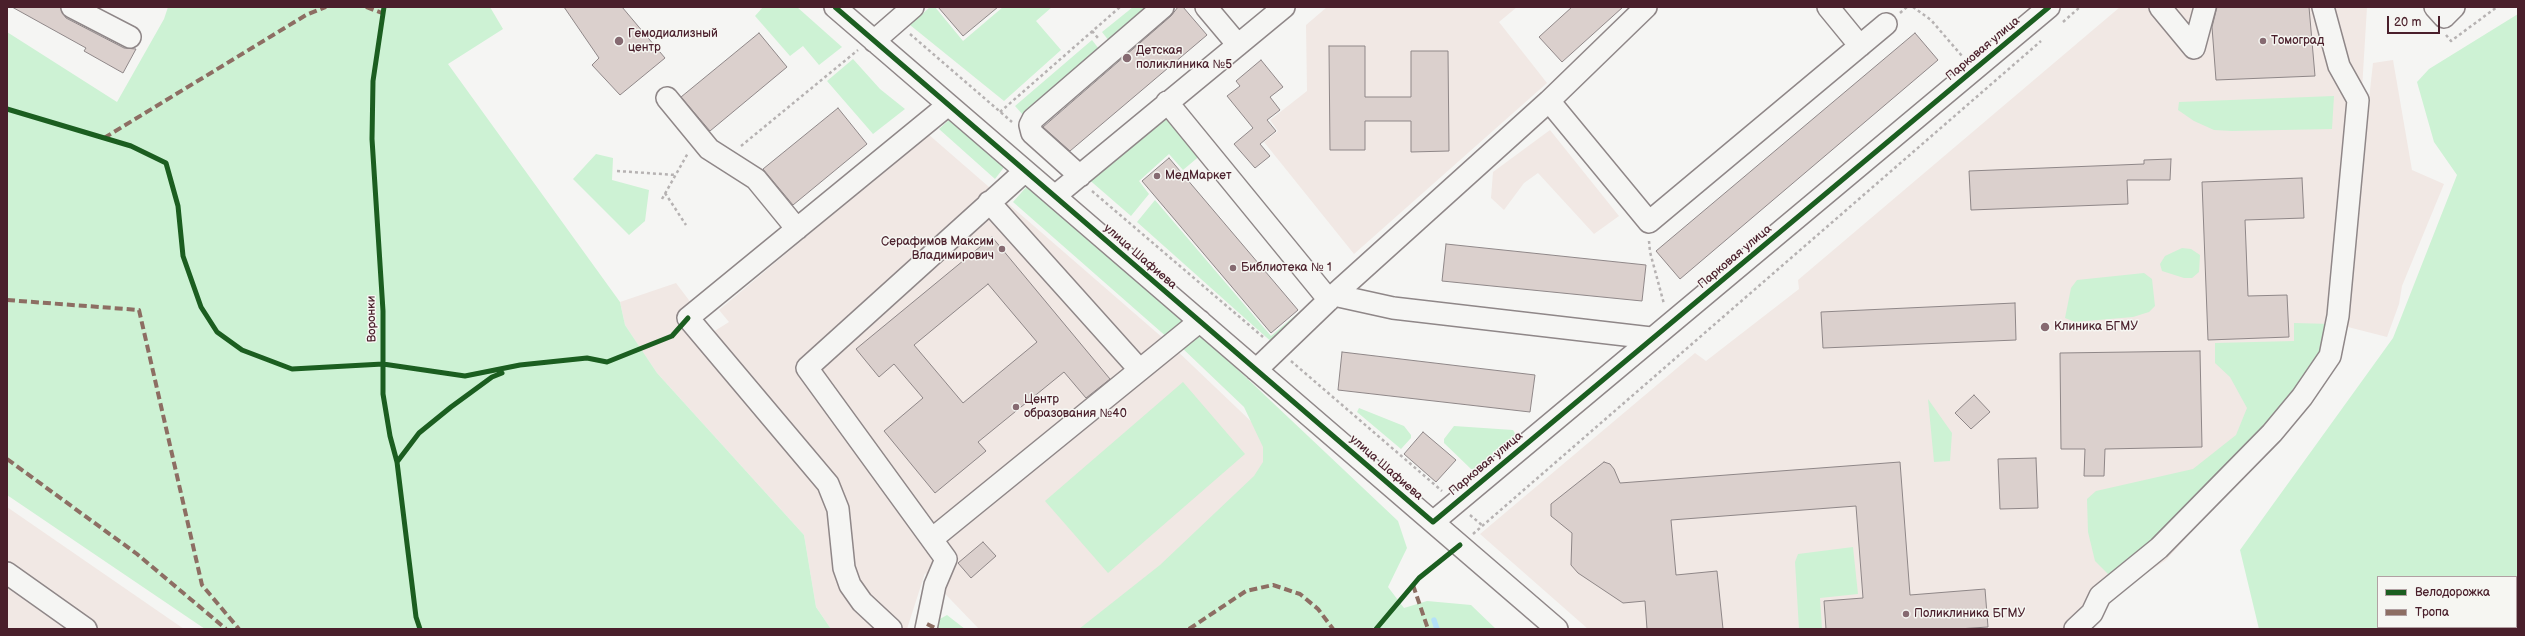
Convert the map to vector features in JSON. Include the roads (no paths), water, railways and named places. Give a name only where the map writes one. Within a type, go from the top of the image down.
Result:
[{"type":"street","points":[[72,7],[130,37]]},
{"type":"street","name":"улица Шафиева","points":[[835,7],[1557,629]]},
{"type":"street","points":[[873,40],[913,7]]},
{"type":"street","points":[[1079,177],[1032,132],[1030,125],[1033,119],[1163,7]]},
{"type":"street","points":[[1206,7],[1238,45]]},
{"type":"street","points":[[1055,196],[1167,102],[1284,7]]},
{"type":"street","points":[[1256,370],[1332,298],[1548,101],[1646,7]]},
{"type":"street","points":[[1828,7],[1860,46]]},
{"type":"street","points":[[2160,7],[2194,48],[2205,7]]},
{"type":"street","points":[[2075,629],[2092,613],[2100,596],[2159,548],[2272,433],[2302,397],[2330,356],[2338,316],[2358,100],[2339,66],[2323,7]]},
{"type":"street","points":[[2435,7],[2444,17],[2454,7]]},
{"type":"street","name":"Парковая улица","points":[[1433,522],[1651,338],[1669,325],[1974,70],[2056,15]]},
{"type":"street","points":[[1548,101],[1649,222],[1886,24]]},
{"type":"street","points":[[667,98],[709,149],[756,179],[797,229]]},
{"type":"street","points":[[1167,102],[1332,298],[1393,308],[1651,338]]},
{"type":"street","points":[[891,629],[862,602],[850,585],[844,568],[838,510],[828,484],[688,318],[948,105]]},
{"type":"street","points":[[926,629],[935,585],[946,559],[807,368],[1025,171]]},
{"type":"street","points":[[989,202],[1138,370]]},
{"type":"street","points":[[932,539],[1200,321]]},
{"type":"street","points":[[7,573],[86,629]]},
{"type":"waterway","points":[[1434,620],[1437,629]]},
{"type":"place","name":"Гемодиализный центр","points":[[619,41]]},
{"type":"place","name":"Томоград","points":[[2263,41]]},
{"type":"place","name":"Детская поликлиника №5","points":[[1127,58]]},
{"type":"place","name":"МедМаркет","points":[[1157,176]]},
{"type":"place","name":"Серафимов Максим Владимирович","points":[[1002,249]]},
{"type":"place","name":"Библиотека № 1","points":[[1233,268]]},
{"type":"place","name":"Клиника БГМУ","points":[[2045,327]]},
{"type":"place","name":"Центр образования №40","points":[[1016,407]]},
{"type":"place","name":"Поликлиника БГМУ","points":[[1906,614]]}]
